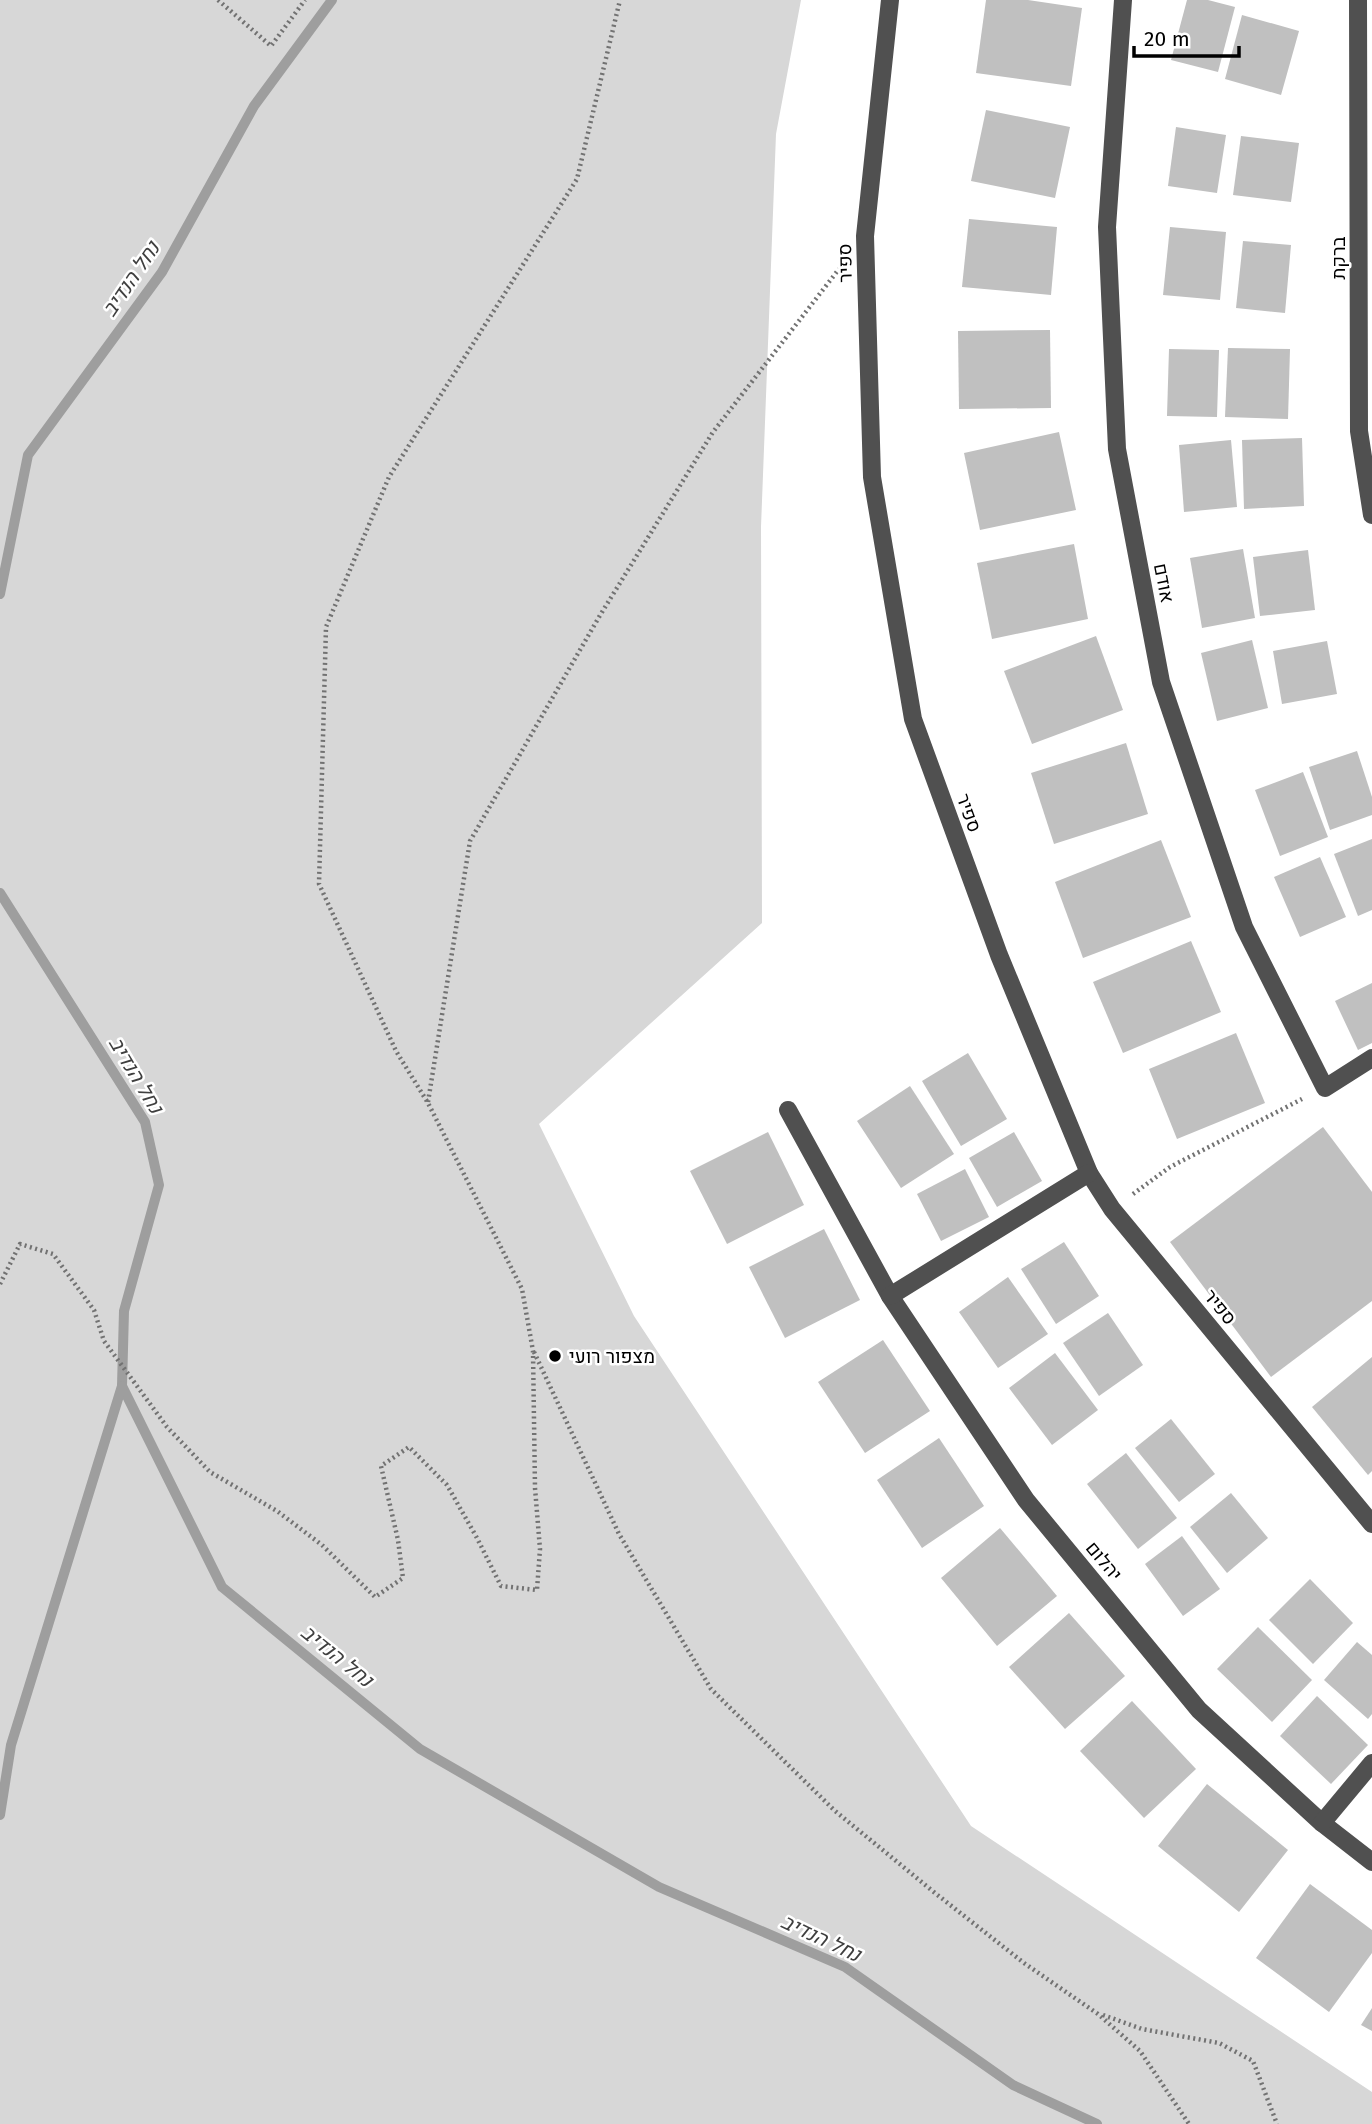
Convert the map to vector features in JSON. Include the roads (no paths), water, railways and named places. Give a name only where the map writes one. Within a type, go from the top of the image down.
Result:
[{"type":"street","name":"ספיר","points":[[890,0],[865,236],[872,477],[913,719],[999,955],[1089,1173],[1112,1209],[1372,1524]]},
{"type":"street","name":"אודם","points":[[1124,0],[1107,227],[1117,449],[1166,695],[1244,927],[1325,1088],[1372,1058]]},
{"type":"street","name":"ברקת","points":[[1358,0],[1365,430],[1372,515]]},
{"type":"street","name":"יהלום","points":[[788,1110],[890,1296],[1018,1489],[1199,1710],[1322,1823],[1372,1862]]},
{"type":"street","points":[[890,1296],[1089,1173]]},
{"type":"street","points":[[1322,1823],[1372,1763]]},
{"type":"waterway","name":"נחל הנדיב","points":[[0,594],[28,455],[162,272],[254,106],[332,0]]},
{"type":"waterway","name":"נחל הנדיב","points":[[0,893],[145,1122],[159,1185],[124,1311],[122,1386],[222,1587],[420,1749],[659,1887],[845,1967],[1013,2085],[1097,2124]]},
{"type":"waterway","points":[[0,1815],[11,1745],[122,1386]]},
{"type":"place","name":"מצפור רועי","points":[[555,1356]]}]
